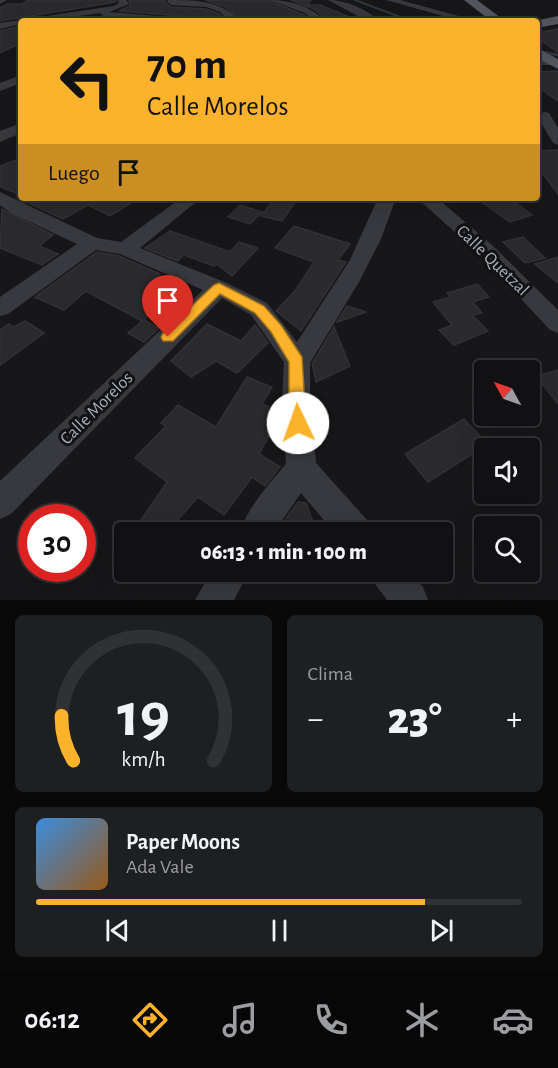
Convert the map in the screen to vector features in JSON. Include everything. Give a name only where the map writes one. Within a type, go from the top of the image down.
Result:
[{"type":"main road","points":[[461,0],[483,18]]},
{"type":"main road","points":[[470,0],[495,18]]},
{"type":"main road","points":[[540,23],[558,20]]},
{"type":"main road","points":[[540,48],[550,60]]},
{"type":"street","points":[[98,16],[124,6],[121,0]]},
{"type":"street","points":[[274,0],[308,11],[316,18]]},
{"type":"street","points":[[332,0],[369,18]]},
{"type":"street","points":[[390,0],[460,18]]},
{"type":"street","points":[[166,18],[180,14],[170,6],[185,1],[227,11],[232,18]]},
{"type":"street","points":[[68,18],[114,16],[146,18]]},
{"type":"street","points":[[0,26],[18,22]]},
{"type":"street","points":[[0,87],[18,80]]},
{"type":"street","points":[[546,116],[558,140]]},
{"type":"street","points":[[0,137],[18,128]]},
{"type":"street","points":[[6,196],[17,209],[92,243],[125,249],[219,288],[260,309],[297,361],[296,400],[301,469],[346,522]]},
{"type":"street","points":[[125,249],[188,201]]},
{"type":"street","points":[[297,361],[318,333],[335,303],[381,216],[386,201]]},
{"type":"street","name":"Calle Quetzal","points":[[429,201],[485,249],[558,324]]},
{"type":"street","points":[[0,308],[92,243]]},
{"type":"street","name":"Calle Morelos","points":[[0,503],[219,288]]},
{"type":"street","points":[[262,522],[276,500],[301,469]]},
{"type":"street","points":[[213,600],[225,582]]},
{"type":"street","points":[[395,582],[410,600]]},
{"type":"building","points":[[28,0],[115,0],[116,2],[0,21],[0,8],[7,4],[22,4]]},
{"type":"building","points":[[129,0],[165,0],[166,4],[171,7],[206,9],[223,18],[187,18],[119,11],[130,6]]},
{"type":"building","points":[[205,0],[268,0],[308,18],[238,18],[226,7]]},
{"type":"building","points":[[291,0],[311,0],[307,5],[320,5],[352,18],[324,18],[314,9]]},
{"type":"building","points":[[18,27],[18,44],[0,53],[0,31]]},
{"type":"building","points":[[558,29],[558,52],[540,40],[540,32]]},
{"type":"building","points":[[558,71],[558,101],[540,88],[540,72]]},
{"type":"building","points":[[558,150],[558,194],[540,170],[540,151]]},
{"type":"building","points":[[18,159],[18,194],[0,187],[0,166]]},
{"type":"building","points":[[24,201],[134,201],[110,216],[88,205],[63,219]]},
{"type":"building","points":[[273,201],[296,201],[282,221],[261,216]]},
{"type":"building","points":[[480,201],[513,201],[532,215],[510,222]]},
{"type":"building","points":[[240,205],[262,212],[250,224],[228,217]]},
{"type":"building","points":[[2,209],[53,235],[39,246],[58,254],[42,265],[0,248]]},
{"type":"building","points":[[294,226],[350,244],[338,260],[346,262],[301,331],[276,311],[295,291],[314,262],[275,248]]},
{"type":"building","points":[[170,231],[230,252],[239,242],[258,248],[232,276],[217,264],[214,266],[184,255],[177,261],[145,248]]},
{"type":"building","points":[[523,237],[545,258],[525,263],[503,242]]},
{"type":"building","points":[[97,252],[119,256],[160,274],[149,283],[158,288],[148,296],[162,303],[144,320],[159,328],[144,342],[128,333],[142,321],[86,291],[64,310],[35,297]]},
{"type":"building","points":[[558,257],[558,283],[535,264]]},
{"type":"building","points":[[477,284],[489,297],[473,302],[482,313],[472,315],[488,331],[454,345],[439,330],[452,325],[433,302],[451,297],[447,293]]},
{"type":"building","points":[[347,306],[366,312],[337,322]]},
{"type":"building","points":[[25,321],[44,333],[0,365],[0,330],[9,324],[14,327]]},
{"type":"building","points":[[207,324],[241,341],[255,325],[268,343],[237,373],[216,361],[191,377],[171,361]]},
{"type":"building","points":[[334,327],[350,366],[316,382],[312,364]]},
{"type":"building","points":[[558,370],[558,404],[540,381],[540,375]]},
{"type":"building","points":[[247,377],[272,387],[262,404],[280,411],[281,414],[259,454],[280,467],[265,486],[252,477],[224,515],[198,497],[176,522],[140,522],[167,482],[135,458],[166,426],[161,423],[178,405],[216,427]]},
{"type":"building","points":[[464,419],[482,438],[474,438],[474,453],[428,482],[405,454]]},
{"type":"building","points":[[298,502],[306,503],[312,519],[309,522],[283,522]]},
{"type":"waterway","points":[[355,0],[403,18]]},
{"type":"waterway","points":[[540,52],[558,55]]},
{"type":"route","points":[[168,337],[219,288],[260,309],[297,361],[298,423]]}]
